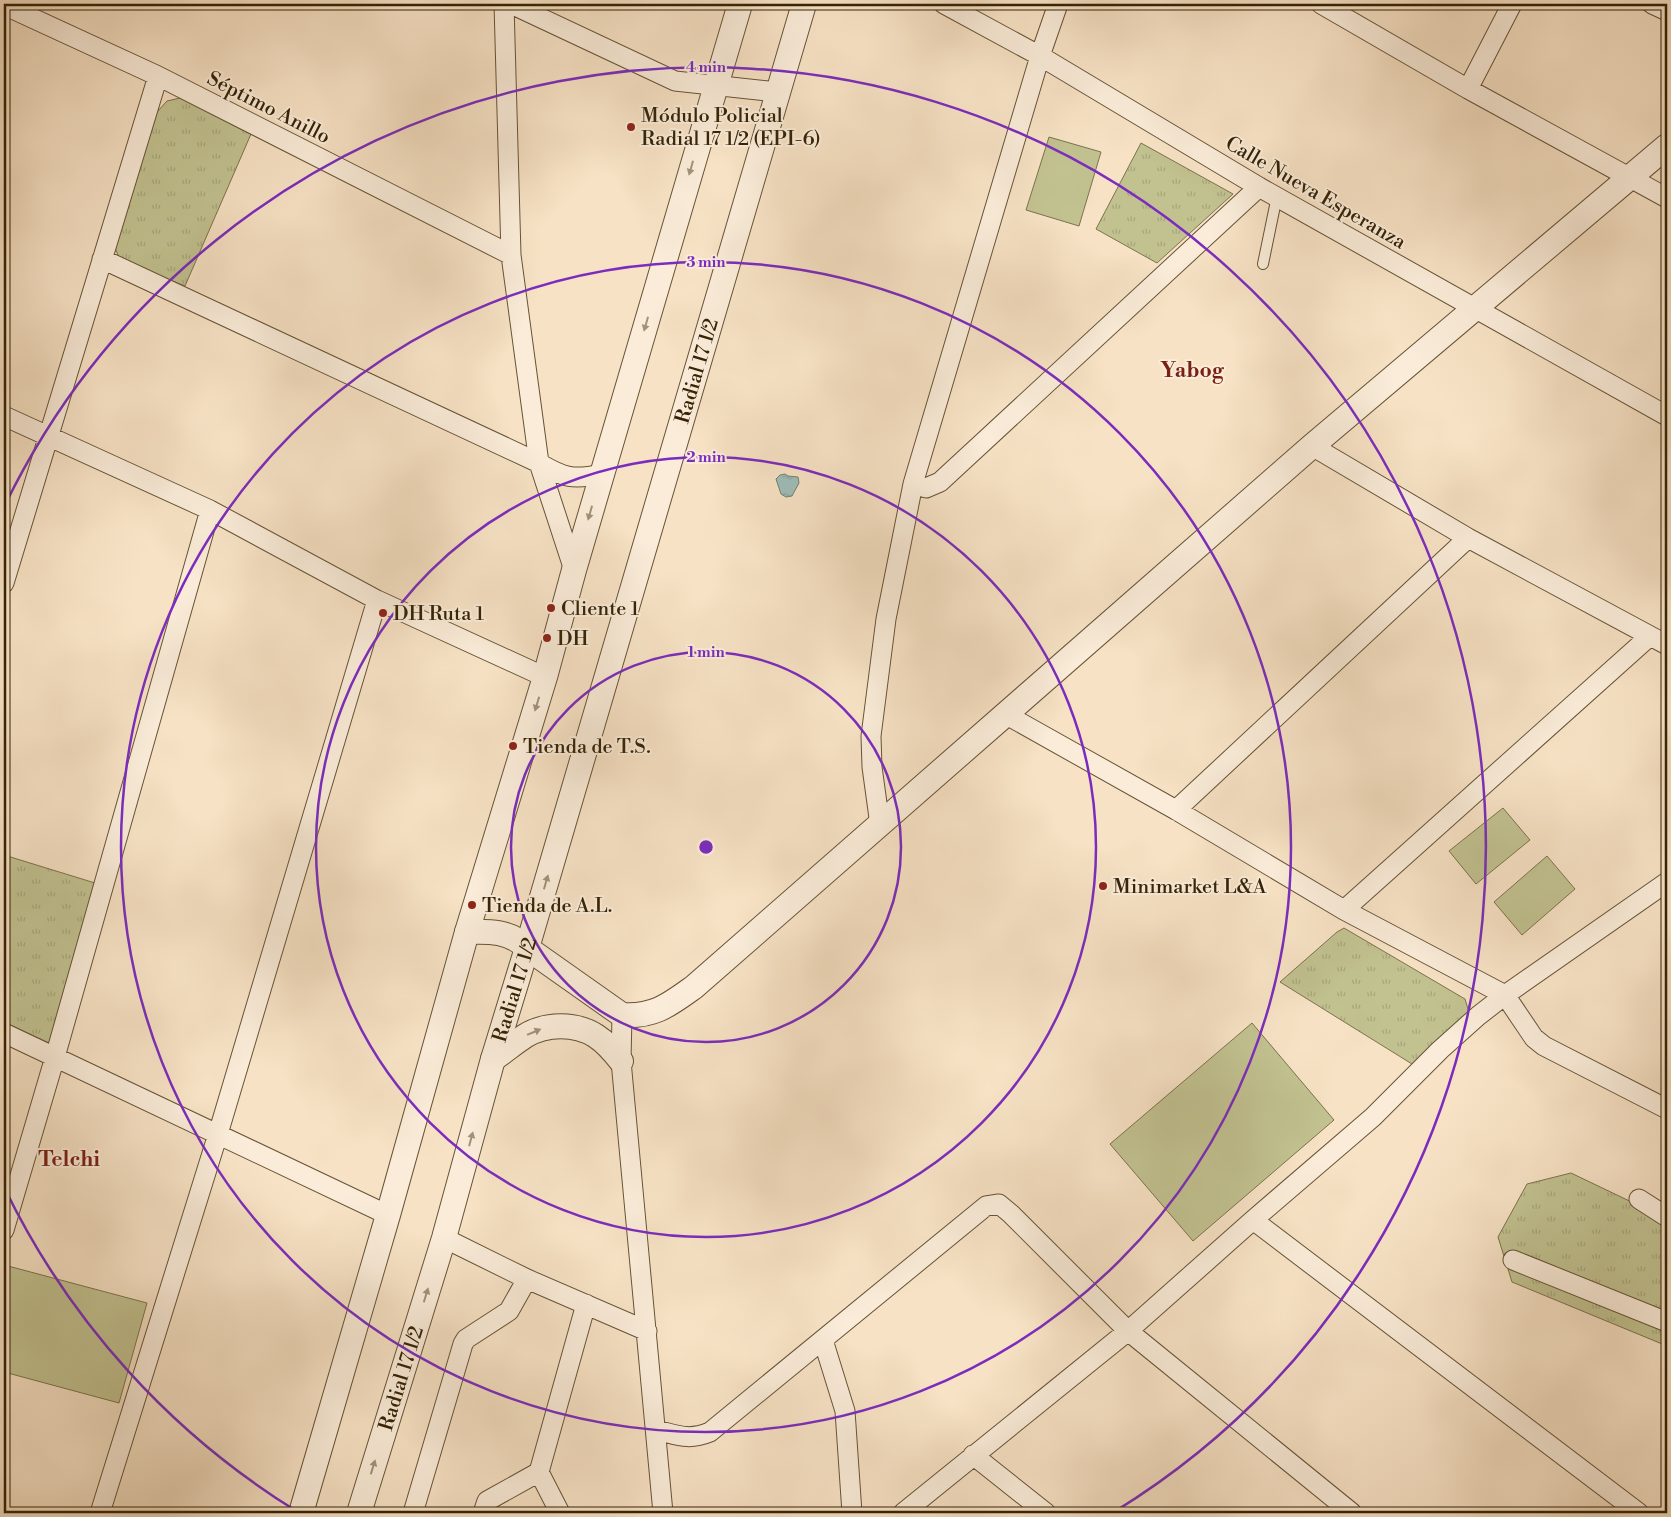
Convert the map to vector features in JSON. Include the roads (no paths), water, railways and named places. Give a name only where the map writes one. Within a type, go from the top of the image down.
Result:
[{"type":"street","points":[[504,4],[511,254],[539,463],[574,570]]},
{"type":"street","points":[[512,4],[675,81],[715,87],[777,92]]},
{"type":"street","points":[[301,1513],[388,1215],[467,932],[545,677],[574,570],[740,4]]},
{"type":"street","name":"Radial 17 1/2","points":[[359,1513],[444,1238],[493,1059],[804,4]]},
{"type":"street","name":"Calle Nueva Esperanza","points":[[944,4],[1040,56],[1259,187],[1667,416]]},
{"type":"street","points":[[880,825],[872,767],[871,736],[886,619],[913,484],[1040,56],[1058,4]]},
{"type":"street","points":[[1321,4],[1468,89],[1632,177],[1667,198]]},
{"type":"street","points":[[1468,89],[1512,4]]},
{"type":"street","points":[[1652,4],[1667,11]]},
{"type":"street","name":"Séptimo Anillo","points":[[4,5],[158,76],[511,254]]},
{"type":"street","points":[[4,583],[158,76]]},
{"type":"street","points":[[467,932],[485,931],[503,934],[520,940],[527,948],[622,1015],[642,1015],[662,1009],[694,987],[1312,446],[1667,146]]},
{"type":"street","points":[[913,484],[926,488],[940,482],[1259,187]]},
{"type":"street","points":[[102,259],[539,463],[558,475],[580,478],[602,474]]},
{"type":"street","points":[[4,416],[210,510],[377,600],[545,677]]},
{"type":"street","points":[[1312,446],[1468,538],[1667,645]]},
{"type":"street","points":[[4,1230],[210,510]]},
{"type":"street","points":[[1176,810],[1468,538]]},
{"type":"street","points":[[100,1513],[218,1134],[377,600]]},
{"type":"street","points":[[1344,910],[1650,636]]},
{"type":"street","points":[[1005,714],[1176,810],[1344,910],[1505,995],[1534,1038],[1544,1046],[1667,1110]]},
{"type":"street","points":[[903,1513],[1128,1331],[1253,1220],[1373,1118],[1440,1050],[1478,1016],[1505,995],[1667,882]]},
{"type":"street","points":[[622,1015],[621,1061],[663,1513]]},
{"type":"street","points":[[493,1059],[526,1036],[543,1028],[561,1026],[579,1029],[596,1036],[610,1047],[621,1061]]},
{"type":"street","points":[[4,1032],[388,1215]]},
{"type":"street","points":[[1639,1198],[1667,1216]]},
{"type":"street","points":[[656,1430],[686,1437],[697,1437],[710,1432],[986,1206],[999,1204],[1128,1331],[1352,1513]]},
{"type":"street","points":[[1253,1220],[1639,1513]]},
{"type":"street","points":[[444,1238],[527,1279],[647,1331]]},
{"type":"street","points":[[1512,1260],[1667,1322]]},
{"type":"street","points":[[413,1513],[463,1344],[466,1339],[509,1311],[527,1279]]},
{"type":"street","points":[[560,1513],[539,1472],[586,1304]]},
{"type":"street","points":[[823,1340],[845,1411],[852,1513]]},
{"type":"street","points":[[973,1455],[1046,1513]]},
{"type":"street","points":[[484,1513],[487,1501],[539,1472]]},
{"type":"lane","points":[[1263,264],[1276,196]]},
{"type":"water","points":[[785,474],[798,477],[799,483],[792,496],[786,497],[781,494],[776,479],[780,475]]},
{"type":"place","name":"Módulo Policial Radial 17 1/2 (EPI-6)","points":[[631,127]]},
{"type":"place","name":"Cliente 1","points":[[551,608]]},
{"type":"place","name":"DH Ruta 1","points":[[383,613]]},
{"type":"place","name":"DH","points":[[547,638]]},
{"type":"place","name":"Tienda de T.S.","points":[[513,746]]},
{"type":"place","name":"Minimarket L&A","points":[[1103,886]]},
{"type":"place","name":"Tienda de A.L.","points":[[472,905]]},
{"type":"district","name":"Yabog","points":[[1192,370]]},
{"type":"district","name":"Telchi","points":[[69,1159]]}]
